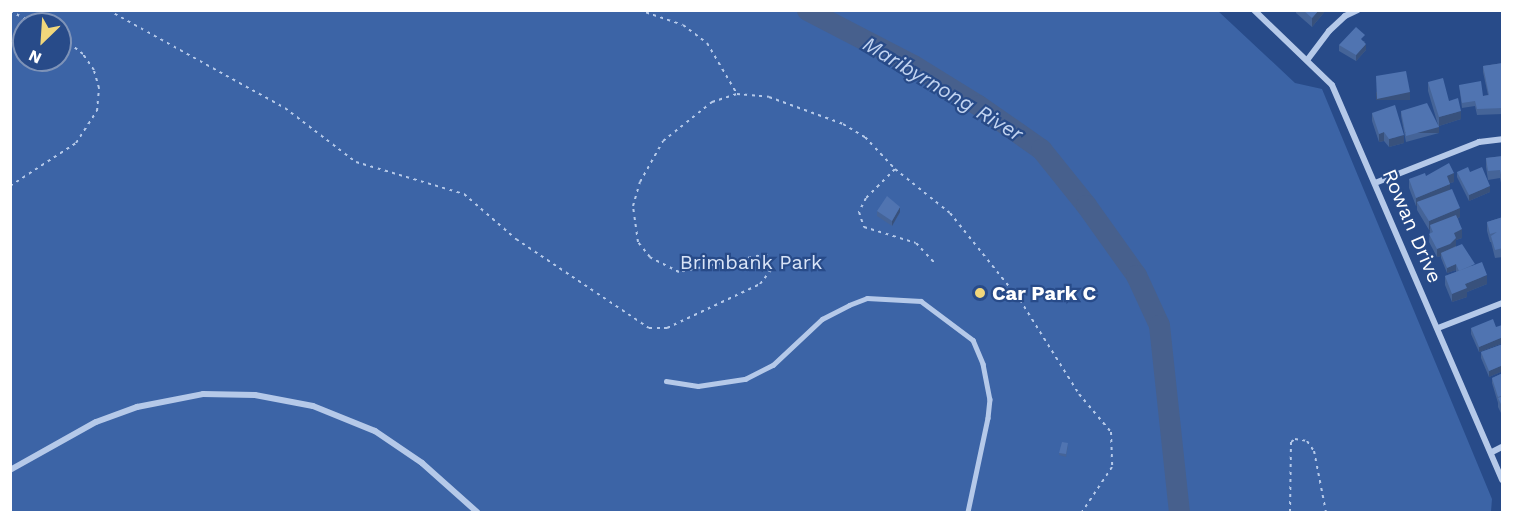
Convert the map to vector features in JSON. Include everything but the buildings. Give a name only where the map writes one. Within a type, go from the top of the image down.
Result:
[{"type":"street","name":"Rowan Drive","points":[[1254,10],[1308,59],[1332,85],[1503,480]]},
{"type":"street","points":[[1308,59],[1329,31],[1345,16],[1358,10]]},
{"type":"street","points":[[1375,183],[1479,142],[1503,139]]},
{"type":"street","points":[[1438,328],[1503,303]]},
{"type":"street","points":[[10,470],[96,422],[137,407],[203,394],[255,395],[313,406],[375,431],[422,463],[477,513]]},
{"type":"street","points":[[1492,452],[1503,447]]},
{"type":"lane","points":[[666,381],[698,386],[744,379],[773,365],[822,319],[849,305],[867,298],[921,302],[973,340],[984,364],[990,399],[988,418],[968,513]]},
{"type":"path","points":[[108,10],[285,108],[357,162],[464,194],[516,239],[649,328],[666,328],[760,284],[771,270],[766,254],[680,272],[650,257],[638,242],[634,227],[633,206],[640,182],[663,141],[712,102],[737,94],[769,97],[843,124],[864,137],[895,169],[950,213],[1020,300],[1079,394],[1111,432],[1114,443],[1112,467],[1082,513]]},
{"type":"path","points":[[639,10],[683,25],[707,43],[737,94]]},
{"type":"path","points":[[10,186],[76,143],[97,111],[99,87],[94,70],[82,54],[72,46]]},
{"type":"path","points":[[895,169],[866,198],[859,212],[864,227],[916,243],[934,262]]},
{"type":"path","points":[[1290,513],[1291,442],[1295,439],[1307,441],[1314,451],[1326,513]]},
{"type":"green space","name":"Brimbank Park","points":[[10,11],[1218,11],[1295,83],[1322,89],[1492,499],[1491,512],[11,512]]},
{"type":"waterway","name":"Maribyrnong River","points":[[807,10],[913,65],[978,105],[1041,149],[1086,205],[1136,275],[1159,325],[1179,512]]},
{"type":"place","name":"Car Park C","points":[[980,293]]}]
